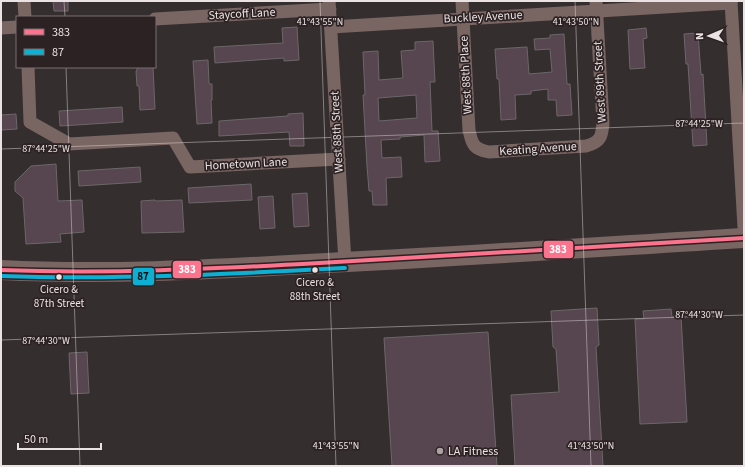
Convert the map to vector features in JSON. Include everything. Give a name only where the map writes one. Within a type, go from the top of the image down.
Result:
[{"type":"main road","points":[[1,270],[36,272],[117,272],[345,262],[744,238]]},
{"type":"street","points":[[24,1],[25,16]]},
{"type":"street","name":"West 88th Place","points":[[462,1],[469,130],[471,140],[475,147]]},
{"type":"street","points":[[731,2],[744,228]]},
{"type":"street","name":"Buckley Avenue","points":[[331,26],[464,19],[596,6],[731,2]]},
{"type":"street","name":"Staycoff Lane","points":[[156,19],[329,5]]},
{"type":"street","name":"West 88th Street","points":[[329,5],[345,262]]},
{"type":"street","name":"West 89th Street","points":[[596,6],[603,123],[602,133],[599,139]]},
{"type":"street","points":[[1,28],[16,27]]},
{"type":"street","name":"Hometown Lane","points":[[28,68],[30,122],[69,144],[173,138],[190,167],[338,159]]},
{"type":"street","name":"Keating Avenue","points":[[475,147],[489,152],[586,146],[594,144],[599,139]]},
{"type":"building","points":[[53,1],[68,1],[68,11],[54,11]]},
{"type":"building","points":[[297,27],[299,60],[284,61],[284,58],[215,63],[214,47],[283,43],[282,28]]},
{"type":"building","points":[[646,28],[647,38],[643,39],[645,68],[630,69],[628,30]]},
{"type":"building","points":[[698,33],[701,75],[703,74],[707,145],[693,146],[688,64],[686,64],[684,34]]},
{"type":"building","points":[[564,34],[567,84],[570,84],[572,115],[557,116],[556,100],[548,100],[548,89],[531,91],[531,94],[515,95],[516,119],[501,120],[499,79],[497,79],[495,49],[527,47],[529,74],[552,72],[550,49],[535,50],[534,39],[550,38],[550,35]]},
{"type":"building","points":[[433,41],[435,82],[430,82],[432,131],[438,131],[440,161],[425,162],[424,135],[400,137],[400,139],[381,140],[382,158],[401,157],[402,177],[386,178],[387,205],[373,205],[372,191],[369,191],[367,166],[363,95],[365,95],[363,52],[378,51],[379,80],[403,78],[401,51],[415,50],[415,42]],"holes":[[[416,95],[417,118],[379,121],[378,98]]]},
{"type":"building","points":[[208,60],[209,84],[212,84],[212,123],[197,124],[193,61]]},
{"type":"building","points":[[137,68],[153,68],[155,109],[140,110]]},
{"type":"building","points":[[122,107],[123,122],[60,126],[59,111]]},
{"type":"building","points":[[303,113],[304,146],[290,146],[289,132],[219,136],[219,121],[288,116],[288,114]]},
{"type":"building","points":[[16,114],[17,129],[1,130],[1,115]]},
{"type":"building","points":[[56,164],[58,201],[82,200],[84,232],[60,234],[61,242],[26,244],[23,198],[15,191],[15,182],[31,166]]},
{"type":"building","points":[[140,167],[141,182],[79,186],[78,171]]},
{"type":"building","points":[[251,184],[252,200],[189,203],[188,188]]},
{"type":"building","points":[[307,193],[309,226],[294,227],[292,194]]},
{"type":"building","points":[[273,196],[275,228],[260,229],[258,197]]},
{"type":"building","points":[[182,200],[184,232],[142,233],[141,201]]},
{"type":"building","points":[[597,308],[599,345],[596,347],[603,466],[515,466],[511,395],[559,392],[556,349],[553,347],[551,311]]},
{"type":"building","points":[[671,309],[672,317],[681,316],[687,422],[640,424],[635,319],[644,319],[643,311]]},
{"type":"building","points":[[488,332],[497,466],[392,466],[384,338]]},
{"type":"building","points":[[87,352],[89,393],[71,394],[69,353]]},
{"type":"transit line","name":"383","points":[[1,270],[120,271],[200,269],[744,238]]},
{"type":"transit line","name":"87","points":[[1,276],[130,277],[345,268]]},
{"type":"place","name":"Cicero & 88th Street","points":[[315,270]]},
{"type":"place","name":"Cicero & 87th Street","points":[[59,277]]},
{"type":"place","name":"LA Fitness","points":[[440,451]]}]
